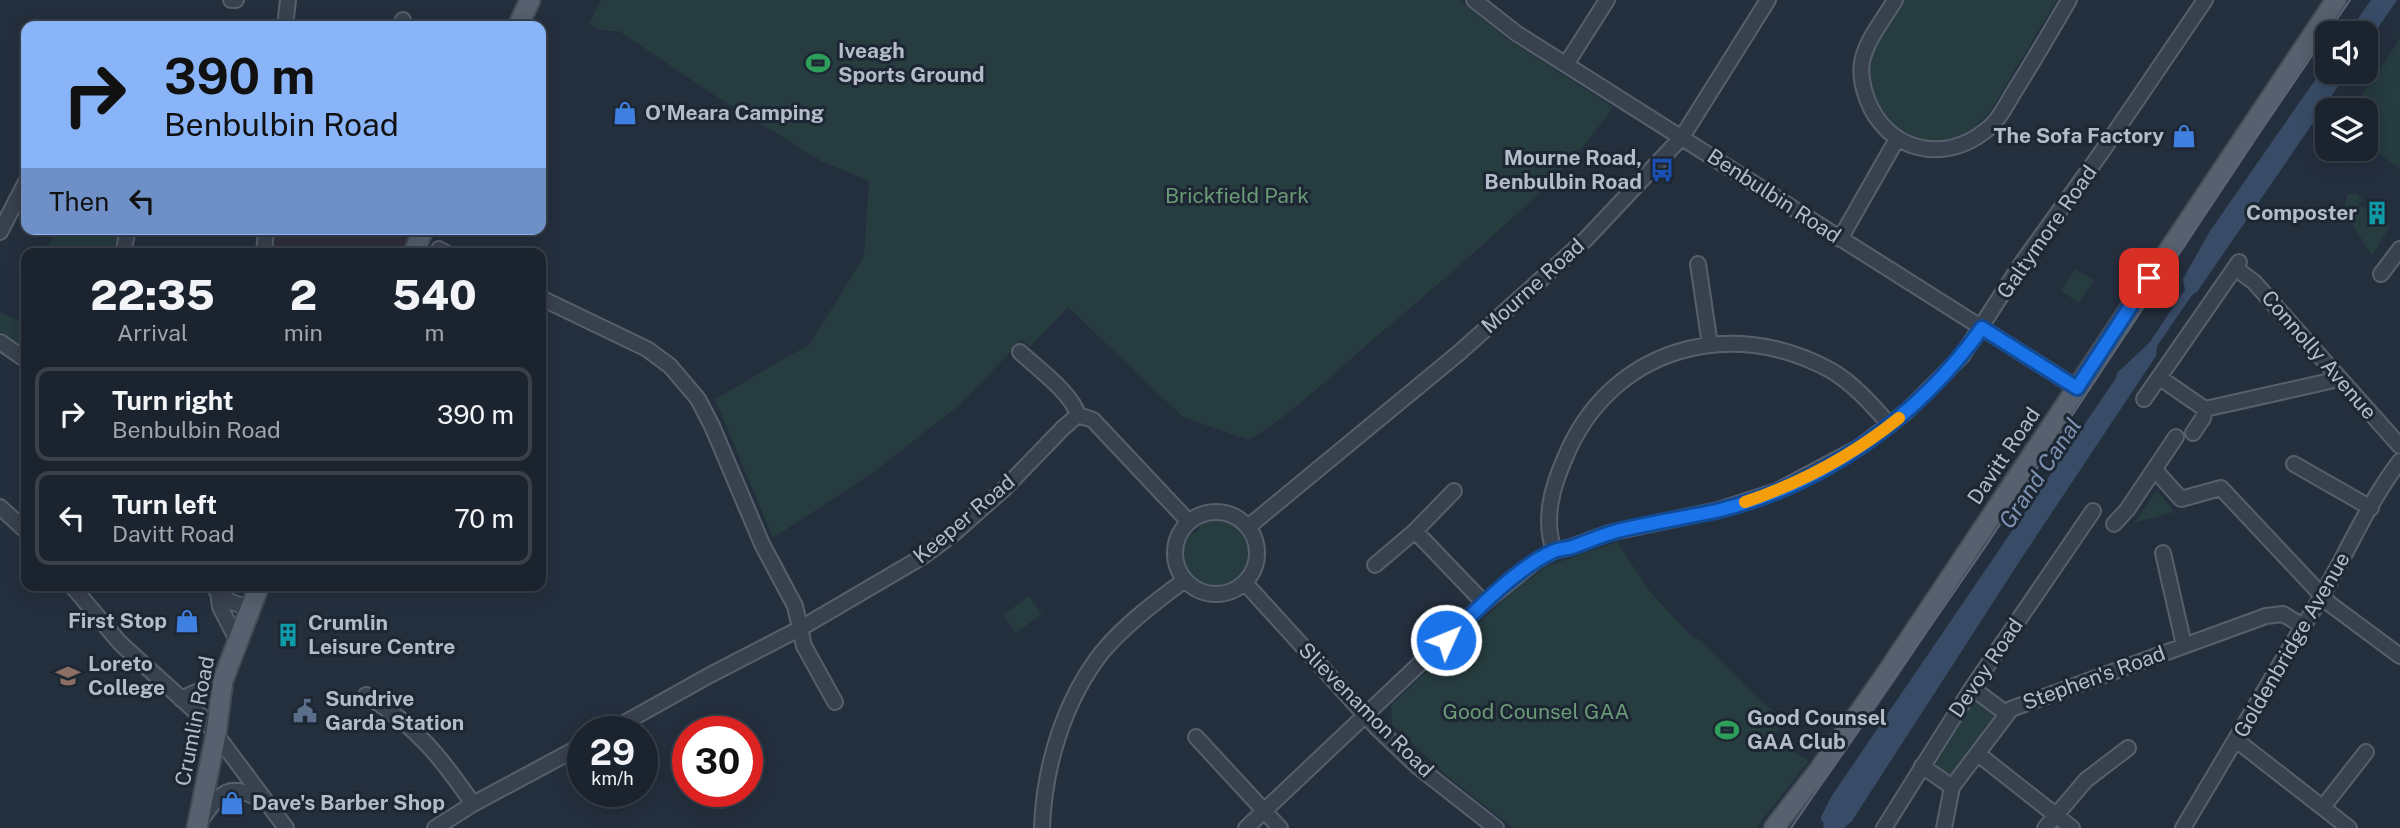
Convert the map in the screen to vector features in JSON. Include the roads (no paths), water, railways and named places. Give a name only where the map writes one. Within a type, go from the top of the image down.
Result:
[{"type":"main road","name":"Davitt Road","points":[[1774,828],[1870,698],[2336,0]]},
{"type":"main road","points":[[520,21],[527,1]]},
{"type":"main road","name":"Crumlin Road","points":[[197,827],[216,734],[223,680],[258,591]]},
{"type":"street","points":[[285,21],[286,0]]},
{"type":"street","name":"Benbulbin Road","points":[[1474,0],[1517,33],[2077,388]]},
{"type":"street","points":[[1567,63],[1606,0]]},
{"type":"street","name":"Mourne Road","points":[[1248,527],[1538,284],[1635,189],[1682,137],[1768,0]]},
{"type":"street","points":[[1895,0],[1867,46],[1862,63],[1862,80],[1872,110],[1882,125],[1897,139],[1924,147],[1948,150],[1959,147],[1985,132],[2004,108],[2069,0]]},
{"type":"street","name":"Galtymore Road","points":[[1246,828],[1484,603],[1522,571],[1554,551],[1618,531],[1718,510],[1777,491],[1818,471],[1890,425],[1942,377],[1982,328],[2024,260],[2205,0]]},
{"type":"street","points":[[1840,239],[1897,139]]},
{"type":"street","points":[[0,232],[21,192]]},
{"type":"street","points":[[2381,274],[2400,248]]},
{"type":"street","points":[[1698,264],[1710,345]]},
{"type":"street","name":"Connolly Avenue","points":[[2160,378],[2237,265],[2400,446]]},
{"type":"street","points":[[546,300],[647,349],[670,366],[690,389],[712,426],[762,544],[794,606],[804,646],[835,702]]},
{"type":"street","points":[[0,342],[21,357]]},
{"type":"street","points":[[1554,551],[1548,532],[1551,502],[1575,434],[1622,380],[1645,365],[1689,349],[1710,345],[1751,343],[1776,347],[1806,358],[1849,383],[1890,425]]},
{"type":"street","points":[[1020,352],[1068,397],[1078,415],[1093,420],[1189,523]]},
{"type":"street","points":[[2144,399],[2160,378],[2205,409],[2339,379]]},
{"type":"street","points":[[2193,433],[2203,418],[2205,409]]},
{"type":"street","name":"Keeper Road","points":[[638,716],[890,578],[952,535],[1005,488],[1078,415]]},
{"type":"street","points":[[2115,524],[2155,470],[2176,436]]},
{"type":"street","name":"Goldenbridge Avenue","points":[[2183,828],[2323,597],[2330,579],[2400,461]]},
{"type":"street","points":[[2294,464],[2371,508]]},
{"type":"street","points":[[2155,470],[2181,499],[2221,488],[2330,604],[2400,656]]},
{"type":"street","points":[[1375,565],[1415,531],[1454,491]]},
{"type":"street","points":[[0,507],[21,526]]},
{"type":"street","name":"Devoy Road","points":[[1884,828],[1972,688],[2093,511]]},
{"type":"street","points":[[1206,513],[1224,513],[1242,520],[1256,543],[1257,560],[1245,583],[1237,589],[1219,594],[1200,591],[1185,580],[1175,555],[1178,537],[1189,523],[1206,513]]},
{"type":"street","points":[[1415,531],[1484,603]]},
{"type":"street","name":"Stephen's Road","points":[[2163,554],[2184,645]]},
{"type":"street","points":[[1042,828],[1042,807],[1054,752],[1073,700],[1086,677],[1103,652],[1126,628],[1185,580]]},
{"type":"street","name":"Slievenamon Road","points":[[1245,583],[1366,716],[1418,766],[1496,828]]},
{"type":"street","points":[[76,591],[120,643],[195,710],[286,828]]},
{"type":"street","points":[[217,591],[220,607],[237,640]]},
{"type":"street","points":[[219,591],[231,602],[249,608]]},
{"type":"street","name":"Stephen's Road","points":[[1952,787],[2007,714],[2020,706],[2275,614],[2290,617],[2303,626]]},
{"type":"street","points":[[181,699],[223,680]]},
{"type":"street","name":"Stephen's Road","points":[[1972,688],[2007,714]]},
{"type":"street","points":[[366,695],[424,739],[473,804]]},
{"type":"street","points":[[1196,737],[1279,828]]},
{"type":"street","points":[[2236,740],[2349,828]]},
{"type":"street","points":[[2045,828],[2086,780],[2128,748]]},
{"type":"street","points":[[2323,807],[2366,751]]},
{"type":"street","points":[[435,828],[473,804],[567,754]]},
{"type":"street","points":[[1978,754],[2072,828]]},
{"type":"street","points":[[1922,766],[1952,787],[1944,828]]},
{"type":"street","points":[[197,827],[218,796],[225,792],[249,792],[270,805]]},
{"type":"water","points":[[2371,0],[2397,0],[2378,28],[2378,21],[2356,21]]},
{"type":"water","points":[[2315,80],[2315,84],[2340,84],[2330,98],[2315,98],[2315,120],[2157,346],[2156,356],[1852,821],[1844,828],[1823,828],[1821,817],[1831,797],[2117,373],[2150,342],[2185,290],[2183,279],[2210,231]]},
{"type":"tram line","points":[[1791,828],[1983,550],[2350,0]]},
{"type":"place","name":"Iveagh Sports Ground","points":[[818,63]]},
{"type":"place","name":"O'Meara Camping","points":[[625,113]]},
{"type":"place","name":"The Sofa Factory","points":[[2184,136]]},
{"type":"place","name":"Mourne Road, Benbulbin Road","points":[[1662,170]]},
{"type":"place","name":"Composter","points":[[2377,213]]},
{"type":"place","name":"First Stop","points":[[187,621]]},
{"type":"place","name":"Crumlin Leisure Centre","points":[[288,635]]},
{"type":"place","name":"Loreto College","points":[[68,676]]},
{"type":"place","name":"Sundrive Garda Station","points":[[305,711]]},
{"type":"place","name":"Good Counsel GAA Club","points":[[1727,730]]},
{"type":"place","name":"Dave's Barber Shop","points":[[232,803]]},
{"type":"park label","name":"Brickfield Park","points":[[1237,196]]},
{"type":"park label","name":"Good Counsel GAA","points":[[1536,712]]},
{"type":"water label","name":"Grand Canal","points":[[2040,473]]}]
